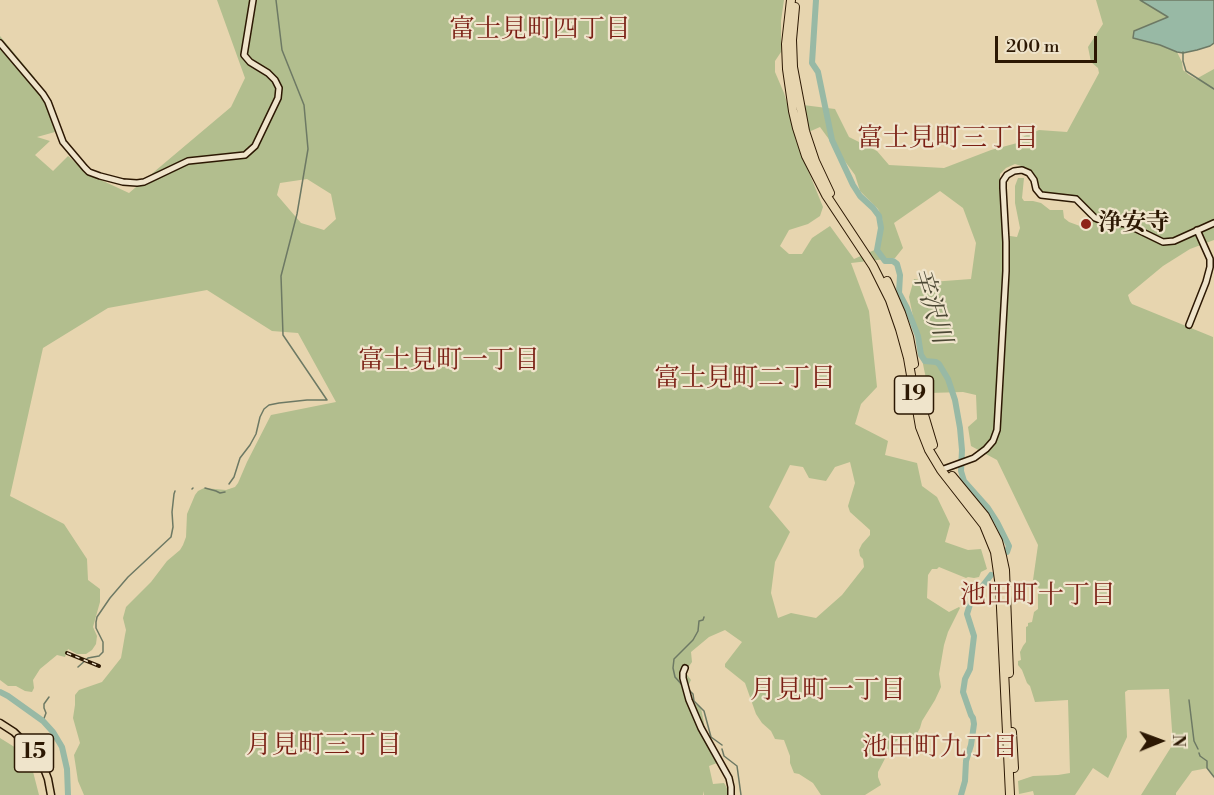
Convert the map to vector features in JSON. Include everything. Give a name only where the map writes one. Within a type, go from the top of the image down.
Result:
[{"type":"highway","name":"19","points":[[791,0],[786,44],[789,90],[806,156],[821,186],[873,266],[896,315],[911,371],[920,427],[929,450],[984,525],[992,541],[1000,587],[1010,795]]},
{"type":"highway","name":"19","points":[[796,0],[792,40],[793,67],[807,138],[815,161],[832,197],[878,265],[895,297],[909,337],[925,422],[944,470],[985,516],[995,534],[1002,556],[1005,570],[1015,795]]},
{"type":"main road","name":"15","points":[[0,723],[31,748],[45,771],[51,795]]},
{"type":"street","points":[[0,43],[43,94],[63,142],[89,172],[123,182],[144,182],[188,162],[245,155],[255,146],[278,98],[279,88],[268,73],[250,62],[244,55],[254,0]]},
{"type":"street","points":[[944,470],[974,458],[986,449],[993,441],[997,430],[1006,271],[1003,188],[1007,175],[1022,170],[1029,173],[1041,195],[1076,200],[1095,218],[1126,224],[1163,242],[1174,241],[1214,223]]},
{"type":"street","points":[[1189,325],[1210,267],[1210,259],[1197,230]]},
{"type":"street","points":[[685,668],[683,678],[689,700],[701,728],[729,778],[731,795]]},
{"type":"shaded area","points":[[217,0],[784,0],[781,52],[775,61],[775,72],[787,103],[835,109],[849,137],[877,151],[889,165],[944,168],[991,150],[1021,142],[1024,136],[1039,130],[1067,132],[1099,73],[1098,68],[1091,62],[1088,47],[1103,24],[1096,0],[1140,0],[1169,16],[1135,30],[1133,38],[1177,52],[1183,70],[1196,79],[1214,69],[1214,240],[1190,249],[1163,266],[1128,295],[1132,304],[1213,337],[1214,777],[1208,768],[1192,771],[1176,795],[1141,795],[1173,744],[1169,689],[1128,690],[1125,692],[1127,737],[1108,778],[1093,768],[1075,795],[1034,795],[1033,791],[1019,794],[1018,781],[1033,776],[1070,773],[1068,700],[1035,702],[1030,686],[1018,665],[1018,661],[1021,660],[1020,652],[1026,642],[1026,627],[1032,622],[1034,612],[1038,609],[1040,591],[1033,580],[1038,545],[997,460],[971,446],[968,427],[977,419],[976,395],[963,392],[929,393],[909,297],[914,279],[931,282],[971,279],[976,243],[963,208],[940,191],[894,223],[903,248],[895,258],[851,263],[869,311],[877,387],[861,404],[855,424],[888,441],[885,455],[917,463],[922,486],[937,497],[950,524],[945,542],[968,550],[981,549],[987,569],[981,572],[979,577],[974,578],[966,578],[939,567],[932,569],[928,575],[927,598],[949,612],[960,608],[944,645],[939,674],[941,687],[913,741],[903,736],[890,749],[878,772],[881,785],[865,795],[821,795],[813,783],[794,773],[784,740],[775,739],[771,731],[762,723],[756,714],[745,683],[725,667],[742,642],[725,630],[709,637],[691,652],[692,662],[685,672],[691,680],[688,686],[693,702],[701,708],[706,733],[717,763],[709,766],[713,784],[724,783],[727,795],[704,795],[703,791],[703,795],[84,795],[78,781],[74,755],[80,743],[73,718],[75,695],[79,690],[102,682],[121,658],[126,630],[123,618],[126,607],[151,582],[167,561],[180,550],[186,537],[187,514],[195,495],[204,488],[226,490],[235,487],[271,415],[336,402],[298,333],[272,331],[207,290],[108,308],[43,348],[10,496],[64,524],[87,559],[88,580],[100,589],[100,602],[93,627],[97,636],[96,644],[86,654],[77,654],[68,649],[65,657],[57,655],[40,669],[33,680],[32,692],[16,686],[8,686],[0,680],[0,36],[35,78],[30,83],[43,98],[50,113],[55,132],[37,137],[50,141],[35,155],[53,171],[68,156],[88,174],[129,193],[231,107],[245,78]],"holes":[[[820,127],[855,175],[860,191],[878,209],[883,226],[879,248],[854,259],[830,226],[812,238],[802,254],[789,254],[780,246],[789,230],[808,224],[820,216],[823,207],[795,138]],[[1015,164],[1027,168],[1033,174],[1038,189],[1043,193],[1075,196],[1095,214],[1094,220],[1088,229],[1069,222],[1064,218],[1063,210],[1050,210],[1041,203],[1024,201],[1022,198],[1024,178],[1018,178],[1015,186],[1015,203],[1020,228],[1017,237],[1003,235],[1000,174]],[[307,179],[331,194],[336,219],[324,230],[301,223],[277,195],[280,183]],[[850,462],[855,483],[848,506],[850,512],[870,530],[870,535],[859,550],[864,567],[842,595],[816,618],[791,613],[778,618],[771,593],[775,562],[790,532],[769,507],[790,465],[803,467],[809,478],[826,481],[835,467]]]},
{"type":"shaded area","points":[[1140,0],[1214,0],[1214,43],[1183,53],[1133,38],[1134,31],[1168,17]]},
{"type":"shaded area","points":[[0,738],[29,756],[39,795],[0,795]]},
{"type":"waterway","points":[[276,0],[282,50],[304,105],[308,149],[297,214],[281,276],[283,335],[327,400]]},
{"type":"waterway","name":"辛沢川","points":[[816,0],[812,63],[818,72],[832,140],[853,185],[879,216],[881,228],[877,250],[885,261],[893,261],[897,264],[900,275],[899,293],[918,336],[921,355],[925,361],[939,364],[948,379],[955,400],[960,428],[961,471],[964,481],[997,522],[1009,546],[1007,552]]},
{"type":"waterway","points":[[1183,52],[1186,71],[1214,89]]},
{"type":"waterway","points":[[229,484],[234,477],[240,458],[256,434],[264,409],[269,405],[279,403],[326,400]]},
{"type":"waterway","points":[[205,488],[220,493],[225,492]]},
{"type":"waterway","points":[[78,667],[88,658],[99,656],[103,652],[103,642],[96,628],[96,622],[110,598],[128,577],[171,537],[175,491]]},
{"type":"waterway","name":"辛沢川","points":[[961,795],[974,724],[963,692],[965,679],[970,669],[974,636],[967,614],[971,601],[991,575]]},
{"type":"waterway","points":[[683,686],[675,677],[674,659],[693,640],[698,631],[699,621],[704,617]]},
{"type":"waterway","points":[[689,690],[693,694],[694,701],[704,711],[711,737],[722,745]]},
{"type":"waterway","points":[[0,692],[43,721],[53,732],[62,747],[67,769],[68,795]]},
{"type":"waterway","points":[[43,721],[46,713],[44,704],[49,697]]},
{"type":"waterway","points":[[1189,700],[1194,741],[1198,749]]},
{"type":"waterway","points":[[722,749],[724,756],[737,766],[741,795]]},
{"type":"waterway","points":[[1199,753],[1207,761],[1207,768],[1214,777]]},
{"type":"railway","points":[[67,653],[99,666]]},
{"type":"place","name":"浄安寺","points":[[1086,224]]},
{"type":"district","name":"富士見町四丁目","points":[[540,31]]},
{"type":"district","name":"富士見町三丁目","points":[[948,140]]},
{"type":"district","name":"富士見町一丁目","points":[[449,362]]},
{"type":"district","name":"富士見町二丁目","points":[[745,380]]},
{"type":"district","name":"池田町十丁目","points":[[1038,597]]},
{"type":"district","name":"月見町一丁目","points":[[828,692]]},
{"type":"district","name":"月見町三丁目","points":[[324,747]]},
{"type":"district","name":"池田町九丁目","points":[[940,749]]}]
